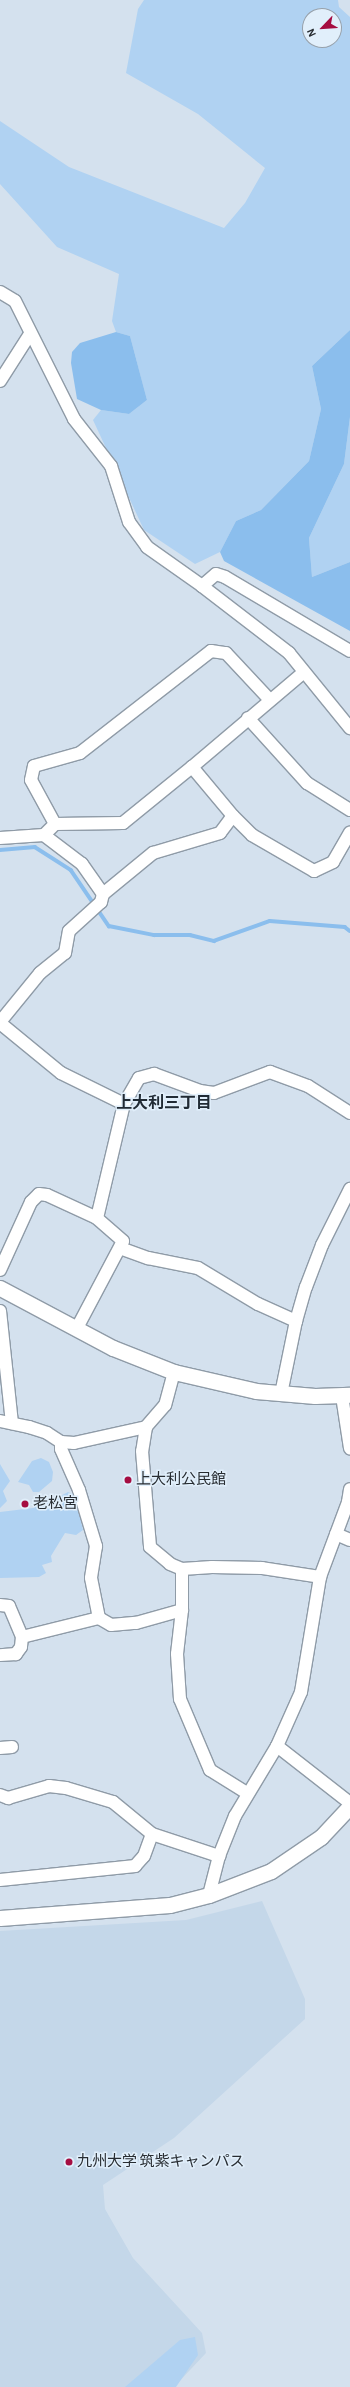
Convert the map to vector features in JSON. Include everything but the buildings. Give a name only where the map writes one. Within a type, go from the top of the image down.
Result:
[{"type":"street","points":[[0,292],[15,301],[30,334],[74,419],[111,466],[129,522],[147,547],[202,586],[289,653],[303,673],[350,728]]},
{"type":"street","points":[[0,381],[30,334]]},
{"type":"street","points":[[202,586],[216,574],[225,577],[350,651]]},
{"type":"street","points":[[55,824],[31,780],[34,766],[80,753],[211,651],[226,653],[270,700]]},
{"type":"street","points":[[0,838],[44,835],[55,824],[124,823],[303,673]]},
{"type":"street","points":[[248,718],[307,783],[350,810]]},
{"type":"street","points":[[192,767],[233,816],[252,835],[314,871],[333,862],[350,833]]},
{"type":"street","points":[[124,1104],[61,1073],[0,1023],[40,973],[66,953],[69,931],[85,917],[102,898],[153,853],[220,833],[233,816]]},
{"type":"street","points":[[44,835],[82,864],[102,898]]},
{"type":"street","points":[[97,1218],[124,1104],[139,1078],[154,1074],[200,1091],[214,1093],[270,1072],[308,1086],[350,1113]]},
{"type":"street","points":[[281,1394],[296,1321],[322,1245],[350,1189]]},
{"type":"street","points":[[0,1270],[31,1202],[39,1194],[46,1195],[97,1218],[123,1241],[77,1328]]},
{"type":"street","points":[[120,1248],[148,1258],[198,1268],[258,1304],[296,1321]]},
{"type":"street","points":[[1,1292],[77,1328],[113,1348],[174,1372],[229,1386],[281,1394],[346,1395],[350,1448]]},
{"type":"street","points":[[0,1311],[12,1423]]},
{"type":"street","points":[[174,1372],[165,1405],[146,1427],[142,1451],[150,1547],[170,1564],[182,1569],[212,1567],[262,1568],[320,1577]]},
{"type":"street","points":[[0,1421],[47,1433],[61,1442],[74,1443],[146,1427]]},
{"type":"street","points":[[61,1442],[61,1449],[79,1490],[96,1546],[91,1578],[99,1618]]},
{"type":"street","points":[[209,1895],[219,1856],[247,1793],[277,1746],[301,1692],[320,1577],[336,1534],[350,1489]]},
{"type":"street","points":[[336,1534],[350,1540]]},
{"type":"street","points":[[182,1569],[182,1610],[177,1654],[180,1699],[210,1770],[247,1793]]},
{"type":"street","points":[[0,1605],[9,1606],[22,1637],[21,1647],[16,1654],[0,1655]]},
{"type":"street","points":[[22,1637],[99,1618],[111,1625],[136,1623],[182,1610]]},
{"type":"street","points":[[277,1746],[350,1803]]},
{"type":"street","points":[[0,1795],[8,1798],[49,1786],[96,1796],[113,1802],[152,1834],[219,1856]]},
{"type":"street","points":[[0,1918],[170,1905],[209,1895],[271,1871],[321,1837],[350,1806]]},
{"type":"street","points":[[0,1880],[135,1866],[144,1856],[152,1834]]},
{"type":"shaded area","points":[[144,0],[338,0],[340,8],[302,8],[302,48],[342,48],[342,10],[350,17],[350,330],[312,366],[321,409],[309,461],[261,510],[236,521],[220,552],[195,564],[144,530],[93,420],[101,410],[129,414],[147,400],[130,336],[116,332],[112,321],[119,274],[57,247],[0,184],[0,121],[69,167],[224,228],[245,203],[265,168],[198,114],[126,73],[138,9]]},
{"type":"shaded area","points":[[350,330],[350,417],[344,464],[309,538],[312,577],[350,562],[350,631],[224,561],[220,552],[236,521],[261,510],[309,461],[321,409],[312,366]]},
{"type":"shaded area","points":[[116,332],[130,336],[147,400],[129,414],[101,410],[77,399],[71,363],[72,352],[80,343]]},
{"type":"shaded area","points":[[350,417],[350,562],[312,577],[309,538],[344,464]]},
{"type":"shaded area","points":[[41,1458],[49,1462],[53,1472],[52,1481],[39,1492],[33,1492],[29,1485],[18,1482],[32,1461]]},
{"type":"shaded area","points":[[0,1464],[10,1481],[3,1491],[7,1501],[0,1508]]},
{"type":"shaded area","points":[[68,1492],[75,1495],[83,1530],[76,1535],[65,1533],[51,1556],[52,1562],[42,1565],[46,1573],[39,1577],[0,1578],[0,1512],[33,1508],[42,1501],[49,1502]]},
{"type":"shaded area","name":"九州大学 筑紫キャンパス","points":[[262,1901],[305,1999],[305,2019],[174,2138],[103,2185],[105,2209],[133,2258],[202,2333],[206,2353],[174,2387],[0,2387],[0,1931],[186,1920]]},
{"type":"shaded area","points":[[195,2337],[198,2355],[176,2387],[125,2387],[180,2340]]},
{"type":"waterway","points":[[0,850],[35,847],[71,870],[109,926],[154,935],[190,935],[214,941],[270,921],[345,927],[350,931]]},
{"type":"place","name":"上大利公民館","points":[[128,1480]]},
{"type":"place","name":"老松宮","points":[[25,1504]]},
{"type":"place","name":"九州大学 筑紫キャンパス","points":[[69,2162]]},
{"type":"district","name":"上大利三丁目","points":[[164,1103]]}]
